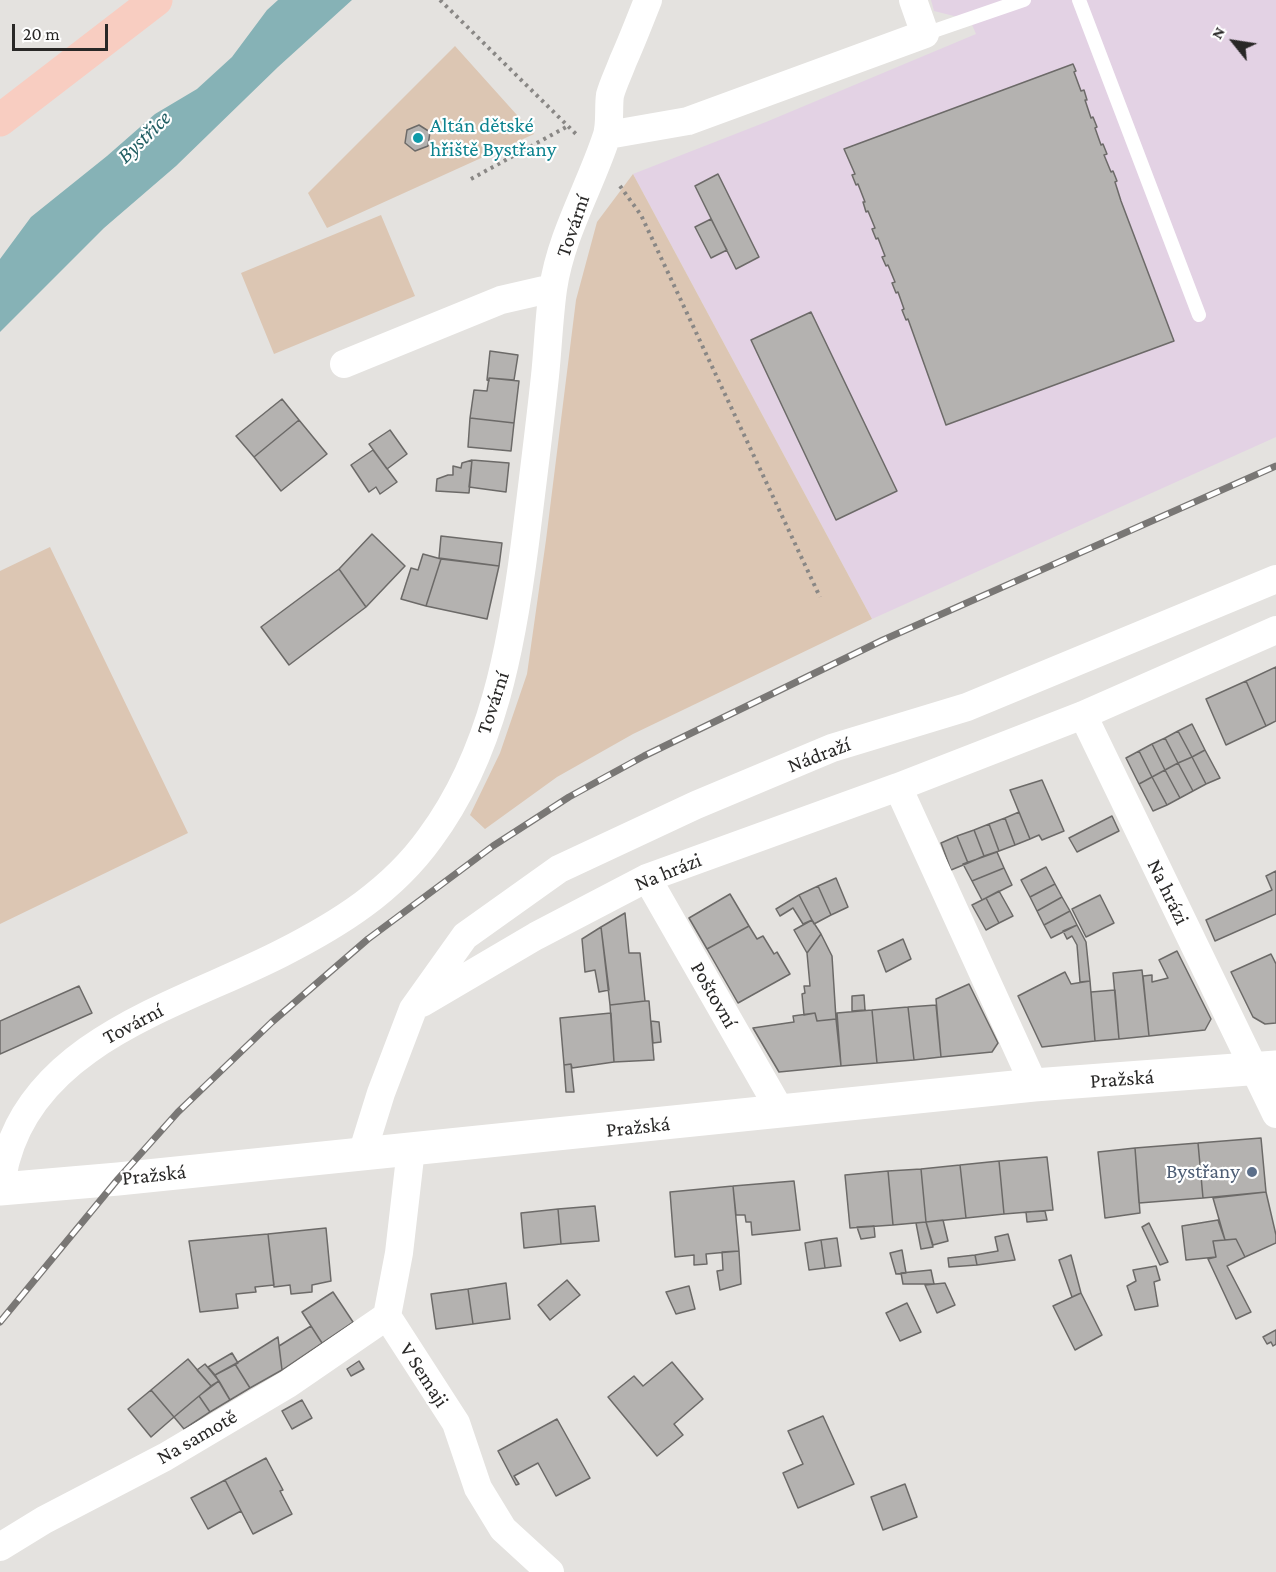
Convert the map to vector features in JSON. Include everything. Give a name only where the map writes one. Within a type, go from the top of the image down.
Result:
[{"type":"main road","points":[[0,120],[156,0]]},
{"type":"street","name":"Tovární","points":[[1,1189],[5,1162],[23,1118],[47,1088],[80,1056],[132,1022],[279,955],[342,920],[387,886],[411,862],[432,837],[451,806],[485,731],[510,646],[518,605],[538,443],[553,288],[564,242],[603,146],[611,93],[648,0]]},
{"type":"street","points":[[603,146],[688,121],[925,34],[913,0]]},
{"type":"street","points":[[344,364],[501,300],[553,288]]},
{"type":"street","name":"Nádraží","points":[[413,1009],[465,936],[559,869],[696,805],[832,748],[967,707],[1276,579]]},
{"type":"street","name":"Na hrázi","points":[[413,1009],[536,936],[646,878],[898,787],[1083,715],[1276,630]]},
{"type":"street","name":"Na hrázi","points":[[1083,715],[1264,1068],[1276,1114]]},
{"type":"street","points":[[898,787],[1034,1085]]},
{"type":"street","name":"Poštovní","points":[[646,878],[781,1112]]},
{"type":"street","points":[[362,1154],[381,1093],[413,1009]]},
{"type":"street","name":"Pražská","points":[[1,1189],[1034,1085],[1264,1068]]},
{"type":"street","points":[[387,1316],[399,1253],[411,1149]]},
{"type":"street","name":"Na samotě","points":[[0,1547],[44,1520],[165,1456],[288,1384],[387,1316]]},
{"type":"street","name":"V Semaji","points":[[387,1316],[456,1423],[478,1488],[503,1529],[550,1572]]},
{"type":"lane","points":[[925,34],[1024,0]]},
{"type":"lane","points":[[1079,0],[1199,315]]},
{"type":"path","points":[[440,0],[568,126],[603,146],[641,215],[820,597]]},
{"type":"path","points":[[471,179],[568,126]]},
{"type":"shaded area","points":[[931,0],[1276,0],[1276,437],[872,619],[633,174],[766,122],[976,34],[970,20],[934,11]]},
{"type":"shaded area","points":[[455,46],[534,134],[327,228],[308,193]]},
{"type":"shaded area","points":[[633,174],[872,619],[633,734],[557,777],[485,829],[470,815],[500,753],[527,674],[576,300],[597,222]]},
{"type":"shaded area","points":[[381,215],[415,296],[274,354],[241,273]]},
{"type":"shaded area","points":[[50,547],[188,833],[0,924],[0,571]]},
{"type":"water","name":"Bystřice","points":[[278,0],[352,0],[278,67],[176,166],[104,228],[0,332],[0,259],[31,217],[155,114],[197,89],[232,57],[267,10]]},
{"type":"building","points":[[1073,64],[1081,91],[1084,90],[1091,118],[1093,117],[1097,127],[1095,128],[1101,145],[1103,144],[1107,154],[1104,155],[1117,181],[1115,182],[1121,201],[1174,341],[946,425],[844,149]]},
{"type":"building","name":"Altán dětské hřiště Bystřany","points":[[419,125],[430,132],[428,146],[415,151],[405,143],[407,130]]},
{"type":"building","points":[[718,174],[759,257],[736,269],[695,186]]},
{"type":"building","points":[[711,219],[727,250],[711,258],[695,227]]},
{"type":"building","points":[[811,312],[897,491],[836,520],[751,340]]},
{"type":"building","points":[[490,351],[518,355],[514,380],[489,378],[489,381],[487,380]]},
{"type":"building","points":[[489,378],[519,381],[514,423],[470,418],[474,390],[487,391]]},
{"type":"building","points":[[282,399],[299,420],[254,457],[236,436]]},
{"type":"building","points":[[470,418],[514,423],[511,451],[468,447]]},
{"type":"building","points":[[299,420],[327,454],[281,491],[254,457]]},
{"type":"building","points":[[390,430],[407,454],[387,469],[369,444]]},
{"type":"building","points":[[373,450],[397,482],[380,494],[376,487],[369,492],[351,465]]},
{"type":"building","points":[[472,460],[509,463],[506,492],[469,487]]},
{"type":"building","points":[[472,460],[469,493],[436,491],[437,479],[453,475],[453,466],[461,468],[462,463]]},
{"type":"building","points":[[372,534],[405,566],[366,607],[339,569]]},
{"type":"building","points":[[441,536],[502,543],[499,566],[439,558]]},
{"type":"building","points":[[423,554],[441,559],[426,606],[401,599],[411,568],[418,570]]},
{"type":"building","points":[[441,559],[499,566],[487,619],[426,606]]},
{"type":"building","points":[[339,569],[366,607],[289,665],[261,627]]},
{"type":"building","points":[[1276,667],[1276,721],[1266,726],[1246,681]]},
{"type":"building","points":[[1246,681],[1266,726],[1226,745],[1206,699]]},
{"type":"building","points":[[1192,724],[1205,750],[1192,757],[1178,731]]},
{"type":"building","points":[[1178,731],[1192,757],[1178,763],[1165,738]]},
{"type":"building","points":[[1165,738],[1178,763],[1165,770],[1152,744]]},
{"type":"building","points":[[1152,744],[1165,770],[1152,777],[1139,751]]},
{"type":"building","points":[[1205,750],[1220,778],[1206,784],[1192,757]]},
{"type":"building","points":[[1139,751],[1152,777],[1139,784],[1126,758]]},
{"type":"building","points":[[1192,757],[1206,784],[1193,791],[1178,763]]},
{"type":"building","points":[[1178,763],[1193,791],[1180,798],[1165,770]]},
{"type":"building","points":[[1165,770],[1180,798],[1167,805],[1152,777]]},
{"type":"building","points":[[1152,777],[1167,805],[1153,811],[1139,784]]},
{"type":"building","points":[[1042,780],[1064,831],[1042,840],[1039,835],[1030,839],[1010,790]]},
{"type":"building","points":[[1019,812],[1030,839],[1015,845],[1005,818]]},
{"type":"building","points":[[1112,816],[1119,831],[1077,852],[1069,838]]},
{"type":"building","points":[[1005,818],[1015,845],[999,851],[989,824]]},
{"type":"building","points":[[989,824],[999,851],[984,856],[974,830]]},
{"type":"building","points":[[974,830],[984,856],[968,863],[957,836]]},
{"type":"building","points":[[957,836],[968,863],[951,870],[941,843]]},
{"type":"building","points":[[997,852],[1004,868],[972,881],[963,864]]},
{"type":"building","points":[[1046,867],[1055,884],[1030,897],[1021,880]]},
{"type":"building","points":[[1004,868],[1012,885],[982,900],[972,881]]},
{"type":"building","points":[[1276,871],[1276,914],[1215,941],[1206,920],[1272,890],[1266,876]]},
{"type":"building","points":[[836,878],[848,907],[831,915],[818,886]]},
{"type":"building","points":[[1055,884],[1062,897],[1037,911],[1030,897]]},
{"type":"building","points":[[818,886],[831,915],[814,924],[799,895]]},
{"type":"building","points":[[999,891],[1013,916],[999,923],[986,898]]},
{"type":"building","points":[[730,894],[749,926],[707,949],[689,918]]},
{"type":"building","points":[[799,895],[812,920],[803,924],[793,908],[780,916],[776,909]]},
{"type":"building","points":[[1100,895],[1114,923],[1086,937],[1072,909]]},
{"type":"building","points":[[1062,897],[1070,911],[1044,925],[1037,911]]},
{"type":"building","points":[[986,898],[999,923],[986,930],[972,905]]},
{"type":"building","points":[[1070,911],[1077,925],[1051,938],[1044,925]]},
{"type":"building","points":[[625,913],[629,953],[640,953],[645,1001],[610,1005],[601,927]]},
{"type":"building","points":[[812,920],[821,934],[807,953],[794,930]]},
{"type":"building","points":[[1077,925],[1086,942],[1090,981],[1080,982],[1077,945],[1072,936],[1067,939],[1063,931]]},
{"type":"building","points":[[749,926],[757,939],[763,936],[774,954],[777,952],[790,974],[738,1003],[707,949]]},
{"type":"building","points":[[601,927],[609,990],[599,992],[595,970],[585,972],[582,939]]},
{"type":"building","points":[[821,934],[832,956],[836,1019],[817,1021],[815,1013],[804,1015],[802,994],[805,993],[804,986],[810,986],[807,953]]},
{"type":"building","points":[[903,939],[911,959],[886,972],[878,951]]},
{"type":"building","points":[[1177,951],[1211,1019],[1205,1030],[1149,1036],[1143,976],[1152,975],[1152,982],[1168,978],[1159,960]]},
{"type":"building","points":[[1271,954],[1276,964],[1276,1023],[1265,1024],[1253,1017],[1231,972]]},
{"type":"building","points":[[1142,970],[1149,1036],[1119,1039],[1113,973]]},
{"type":"building","points":[[1065,972],[1071,984],[1090,981],[1095,1041],[1042,1047],[1018,996]]},
{"type":"building","points":[[969,984],[998,1043],[992,1052],[941,1057],[936,999]]},
{"type":"building","points":[[79,986],[92,1013],[0,1054],[0,1021]]},
{"type":"building","points":[[1115,990],[1119,1039],[1095,1041],[1091,992]]},
{"type":"building","points":[[864,995],[865,1010],[852,1011],[852,996]]},
{"type":"building","points":[[649,1001],[654,1060],[614,1062],[610,1005]]},
{"type":"building","points":[[936,1005],[941,1057],[914,1060],[908,1007]]},
{"type":"building","points":[[908,1007],[914,1060],[877,1063],[872,1010]]},
{"type":"building","points":[[872,1010],[877,1063],[841,1066],[837,1013]]},
{"type":"building","points":[[611,1013],[614,1062],[572,1068],[571,1064],[564,1065],[560,1018]]},
{"type":"building","points":[[815,1013],[817,1021],[836,1019],[841,1066],[779,1072],[753,1028],[794,1022],[793,1016]]},
{"type":"building","points":[[651,1021],[659,1022],[661,1042],[653,1043]]},
{"type":"building","points":[[571,1064],[574,1092],[566,1092],[564,1065]]},
{"type":"building","points":[[1261,1138],[1266,1192],[1203,1198],[1198,1143]]},
{"type":"building","points":[[1198,1143],[1203,1198],[1139,1203],[1135,1148]]},
{"type":"building","points":[[1135,1148],[1140,1213],[1105,1218],[1098,1152]]},
{"type":"building","points":[[1047,1157],[1053,1210],[1004,1214],[999,1161]]},
{"type":"building","points":[[999,1161],[1004,1214],[966,1218],[960,1165]]},
{"type":"building","points":[[960,1165],[966,1218],[926,1222],[921,1169]]},
{"type":"building","points":[[921,1169],[926,1222],[893,1225],[888,1171]]},
{"type":"building","points":[[888,1171],[893,1225],[850,1228],[845,1175]]},
{"type":"building","points":[[794,1181],[800,1230],[752,1235],[751,1222],[746,1222],[745,1215],[736,1215],[733,1186]]},
{"type":"building","points":[[733,1186],[739,1251],[706,1254],[707,1264],[694,1265],[694,1255],[675,1257],[670,1192]]},
{"type":"building","points":[[1266,1192],[1276,1243],[1245,1257],[1236,1239],[1225,1240],[1213,1198]]},
{"type":"building","points":[[595,1206],[599,1241],[561,1244],[558,1209]]},
{"type":"building","points":[[558,1209],[561,1244],[524,1248],[521,1213]]},
{"type":"building","points":[[1045,1211],[1047,1220],[1027,1222],[1026,1212]]},
{"type":"building","points":[[943,1220],[948,1241],[933,1245],[926,1222]]},
{"type":"building","points":[[1218,1220],[1225,1240],[1213,1241],[1216,1257],[1186,1260],[1182,1226]]},
{"type":"building","points":[[926,1222],[933,1247],[921,1249],[916,1223]]},
{"type":"building","points":[[1149,1223],[1168,1262],[1160,1265],[1142,1227]]},
{"type":"building","points":[[874,1226],[875,1237],[861,1239],[857,1227]]},
{"type":"building","points":[[326,1228],[331,1281],[312,1285],[312,1292],[291,1294],[290,1285],[274,1287],[268,1234]]},
{"type":"building","points":[[268,1234],[274,1285],[255,1287],[256,1292],[236,1294],[238,1308],[200,1312],[189,1241]]},
{"type":"building","points":[[1008,1234],[1015,1260],[977,1265],[975,1255],[998,1251],[995,1237]]},
{"type":"building","points":[[837,1238],[841,1266],[825,1268],[821,1240]]},
{"type":"building","points":[[1236,1239],[1245,1257],[1227,1266],[1251,1312],[1236,1319],[1208,1259],[1216,1257],[1213,1241]]},
{"type":"building","points":[[821,1240],[825,1268],[809,1270],[805,1243]]},
{"type":"building","points":[[902,1250],[906,1273],[896,1274],[890,1253]]},
{"type":"building","points":[[739,1251],[741,1284],[720,1290],[717,1271],[723,1270],[722,1252]]},
{"type":"building","points":[[975,1255],[977,1265],[949,1267],[948,1258]]},
{"type":"building","points":[[1071,1255],[1081,1293],[1072,1297],[1059,1260]]},
{"type":"building","points":[[1156,1266],[1160,1280],[1154,1282],[1158,1306],[1135,1310],[1127,1286],[1136,1281],[1133,1270]]},
{"type":"building","points":[[931,1270],[934,1284],[903,1284],[901,1273]]},
{"type":"building","points":[[567,1280],[580,1295],[550,1320],[538,1305]]},
{"type":"building","points":[[506,1283],[510,1319],[473,1324],[468,1289]]},
{"type":"building","points":[[945,1283],[955,1305],[937,1313],[925,1285]]},
{"type":"building","points":[[689,1286],[695,1309],[676,1314],[666,1292]]},
{"type":"building","points":[[468,1289],[473,1324],[436,1329],[431,1294]]},
{"type":"building","points":[[333,1292],[353,1322],[322,1343],[302,1312]]},
{"type":"building","points":[[1081,1293],[1102,1335],[1075,1350],[1053,1306]]},
{"type":"building","points":[[907,1303],[921,1332],[900,1341],[886,1313]]},
{"type":"building","points":[[311,1326],[322,1343],[282,1370],[279,1346]]},
{"type":"building","points":[[1276,1330],[1276,1344],[1273,1346],[1271,1342],[1267,1344],[1263,1337]]},
{"type":"building","points":[[278,1337],[282,1370],[250,1388],[235,1364]]},
{"type":"building","points":[[232,1353],[238,1363],[215,1375],[208,1367]]},
{"type":"building","points":[[188,1359],[211,1386],[174,1417],[151,1390]]},
{"type":"building","points":[[359,1361],[364,1369],[351,1376],[347,1369]]},
{"type":"building","points":[[672,1362],[703,1399],[674,1424],[683,1435],[657,1456],[608,1397],[634,1376],[643,1386]]},
{"type":"building","points":[[205,1364],[219,1381],[211,1386],[197,1370]]},
{"type":"building","points":[[235,1364],[250,1388],[230,1400],[215,1375]]},
{"type":"building","points":[[219,1381],[230,1400],[210,1412],[199,1396]]},
{"type":"building","points":[[151,1390],[174,1417],[151,1437],[128,1409]]},
{"type":"building","points":[[199,1396],[210,1412],[184,1429],[174,1417]]},
{"type":"building","points":[[302,1400],[312,1418],[292,1429],[282,1411]]},
{"type":"building","points":[[823,1416],[854,1484],[798,1508],[783,1473],[803,1464],[788,1431]]},
{"type":"building","points":[[557,1419],[590,1478],[556,1496],[538,1463],[514,1476],[519,1484],[516,1485],[498,1451]]},
{"type":"building","points":[[266,1458],[283,1490],[280,1491],[292,1514],[253,1534],[225,1480]]},
{"type":"building","points":[[225,1480],[241,1511],[208,1529],[191,1498]]},
{"type":"building","points":[[905,1484],[917,1517],[883,1530],[871,1497]]},
{"type":"railway","points":[[0,1322],[118,1179],[178,1112],[272,1022],[368,939],[493,846],[569,797],[644,756],[883,640],[1276,466]]},
{"type":"place","name":"Altán dětské hřiště Bystřany","points":[[418,138]]},
{"type":"place","name":"Bystřany","points":[[1252,1172]]}]
